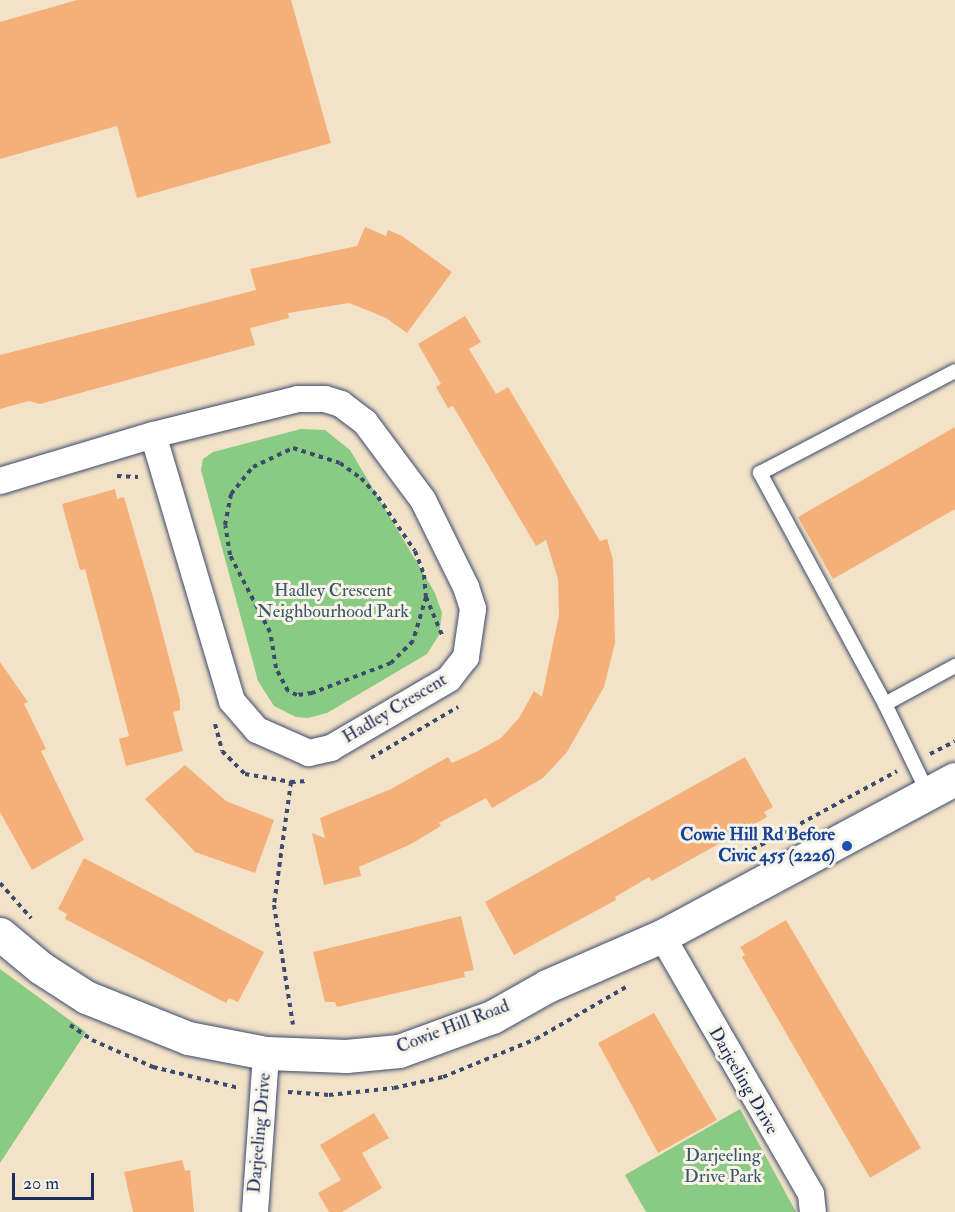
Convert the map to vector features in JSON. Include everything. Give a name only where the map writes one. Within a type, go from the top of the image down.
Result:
[{"type":"street","name":"Hadley Crescent","points":[[0,481],[153,435],[298,399],[325,399],[341,404],[365,422],[423,500],[466,587],[473,609],[466,657],[449,679],[331,748],[309,753],[257,730],[232,701],[153,435]]},
{"type":"street","name":"Cowie Hill Road","points":[[0,934],[41,968],[86,997],[136,1020],[188,1038],[266,1053],[346,1056],[399,1051],[492,1017],[547,986],[665,943],[941,786]]},
{"type":"street","name":"Darjeeling Drive","points":[[665,943],[811,1194],[813,1212]]},
{"type":"street","name":"Darjeeling Drive","points":[[255,1212],[266,1053]]},
{"type":"lane","points":[[941,786],[885,704],[760,473],[955,370]]},
{"type":"lane","points":[[885,704],[955,666]]},
{"type":"path","points":[[293,448],[340,463],[361,478],[378,497],[415,550],[426,597],[413,641],[391,663],[312,693],[297,695],[288,691],[276,668],[270,632],[230,555],[225,525],[231,495],[253,467],[293,448]]},
{"type":"path","points":[[106,478],[136,475],[144,483]]},
{"type":"path","points":[[363,763],[460,705]]},
{"type":"path","points":[[212,714],[222,751],[245,774],[291,782],[318,780]]},
{"type":"path","points":[[925,757],[955,741]]},
{"type":"path","points":[[729,863],[905,767]]},
{"type":"path","points":[[291,782],[274,906],[294,1029]]},
{"type":"green space","name":"Hadley Crescent Neighbourhood Park","points":[[301,429],[325,430],[350,450],[435,593],[442,613],[439,635],[427,654],[327,713],[308,718],[296,717],[274,706],[258,681],[201,470],[203,459],[213,452]]},
{"type":"green space","points":[[0,969],[86,1032],[0,1163]]},
{"type":"green space","name":"Darjeeling Drive Park","points":[[740,1109],[796,1212],[646,1212],[625,1175]]},
{"type":"building","points":[[77,0],[291,0],[331,143],[137,198],[117,126],[0,159],[0,22]]},
{"type":"building","points":[[365,227],[386,236],[388,230],[402,236],[452,272],[407,333],[386,318],[349,303],[288,313],[289,318],[250,328],[255,345],[40,404],[29,401],[0,409],[0,355],[256,290],[250,269],[357,246]]},
{"type":"building","points":[[465,316],[481,342],[469,349],[496,394],[508,387],[600,541],[607,539],[613,560],[615,643],[604,687],[567,752],[543,778],[492,808],[486,798],[439,823],[441,826],[411,844],[359,867],[361,876],[324,885],[312,833],[325,838],[320,818],[391,789],[448,757],[452,763],[476,752],[501,738],[519,718],[534,691],[542,697],[559,615],[558,579],[546,540],[536,546],[453,406],[448,408],[436,387],[441,384],[418,344]]},
{"type":"building","points":[[955,427],[955,509],[833,579],[798,517]]},
{"type":"building","points":[[115,489],[117,499],[124,497],[180,700],[180,710],[173,712],[183,751],[126,766],[119,739],[129,736],[85,569],[80,570],[62,504]]},
{"type":"building","points":[[0,662],[28,702],[24,704],[46,749],[41,751],[84,840],[32,870],[0,812]]},
{"type":"building","points":[[745,757],[773,807],[764,812],[767,817],[652,881],[649,877],[615,897],[616,900],[514,955],[485,902]]},
{"type":"building","points":[[185,765],[226,801],[274,820],[255,873],[195,852],[145,799]]},
{"type":"building","points":[[84,858],[264,952],[238,1002],[229,998],[226,1003],[65,919],[67,914],[58,909]]},
{"type":"building","points":[[461,916],[474,970],[464,972],[465,977],[337,1007],[335,1002],[325,1002],[313,952]]},
{"type":"building","points":[[786,920],[921,1148],[870,1178],[742,957],[745,955],[740,947]]},
{"type":"building","points":[[654,1013],[717,1120],[658,1153],[598,1043]]},
{"type":"building","points":[[374,1113],[389,1138],[362,1153],[382,1188],[342,1212],[329,1212],[318,1193],[341,1180],[320,1145]]},
{"type":"building","points":[[182,1160],[185,1171],[190,1170],[194,1212],[133,1212],[124,1172]]},
{"type":"place","name":"Cowie Hill Rd Before Civic 455 (2226)","points":[[847,846]]}]
